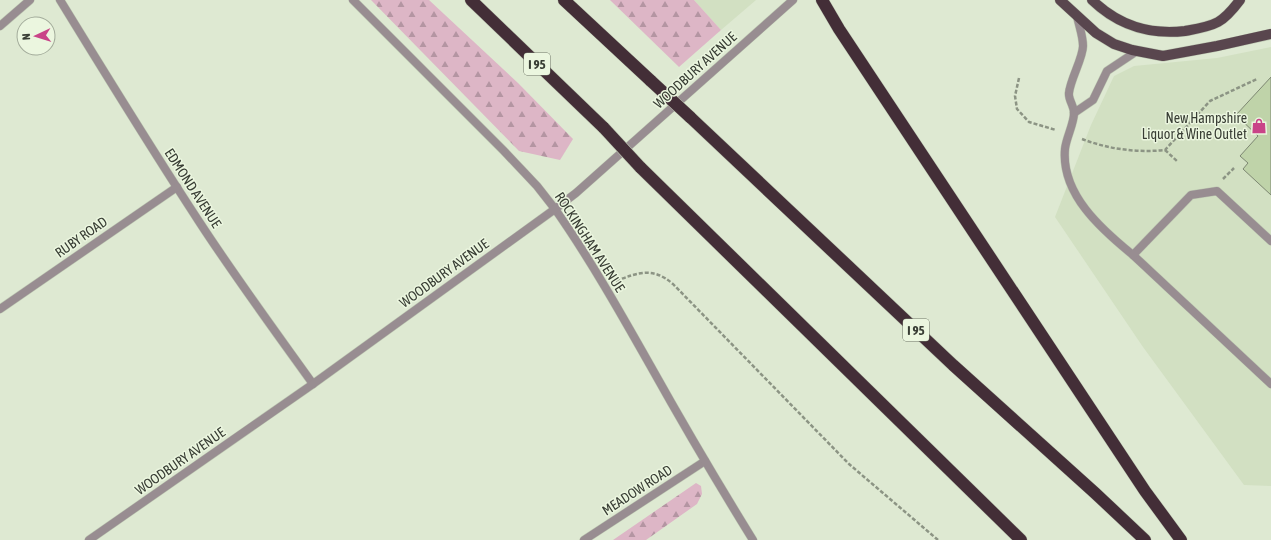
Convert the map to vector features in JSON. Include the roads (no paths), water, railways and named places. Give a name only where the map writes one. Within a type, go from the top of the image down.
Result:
[{"type":"highway","name":"I 95","points":[[471,0],[604,128],[640,167],[1021,540]]},
{"type":"highway","name":"I 95","points":[[564,0],[953,365],[1145,540]]},
{"type":"highway","points":[[822,0],[848,42],[1145,491],[1181,540]]},
{"type":"main road","points":[[1060,0],[1096,33],[1114,44],[1137,51],[1163,56],[1271,34]]},
{"type":"main road","points":[[1092,0],[1115,18],[1132,26],[1150,31],[1172,32],[1195,30],[1218,22],[1232,10],[1240,0]]},
{"type":"street","points":[[0,26],[30,0]]},
{"type":"street","name":"EDMOND AVENUE","points":[[60,0],[199,222],[251,299],[314,384]]},
{"type":"street","name":"ROCKINGHAM AVENUE","points":[[353,0],[503,150],[537,186],[556,209],[605,286],[705,461],[753,540]]},
{"type":"street","name":"WOODBURY AVENUE","points":[[90,540],[314,384],[556,209],[576,193],[793,0]]},
{"type":"street","points":[[1077,16],[1083,47],[1068,93],[1074,113],[1065,148],[1065,164],[1069,181],[1076,195],[1095,221],[1113,239],[1133,255],[1271,384]]},
{"type":"street","points":[[1074,113],[1093,100],[1107,71],[1137,51]]},
{"type":"street","name":"RUBY ROAD","points":[[0,309],[177,187]]},
{"type":"street","points":[[1133,255],[1191,195],[1217,191],[1271,241]]},
{"type":"street","name":"MEADOW ROAD","points":[[584,540],[705,461]]},
{"type":"place","name":"New Hampshire Liquor & Wine Outlet","points":[[1259,126]]}]
